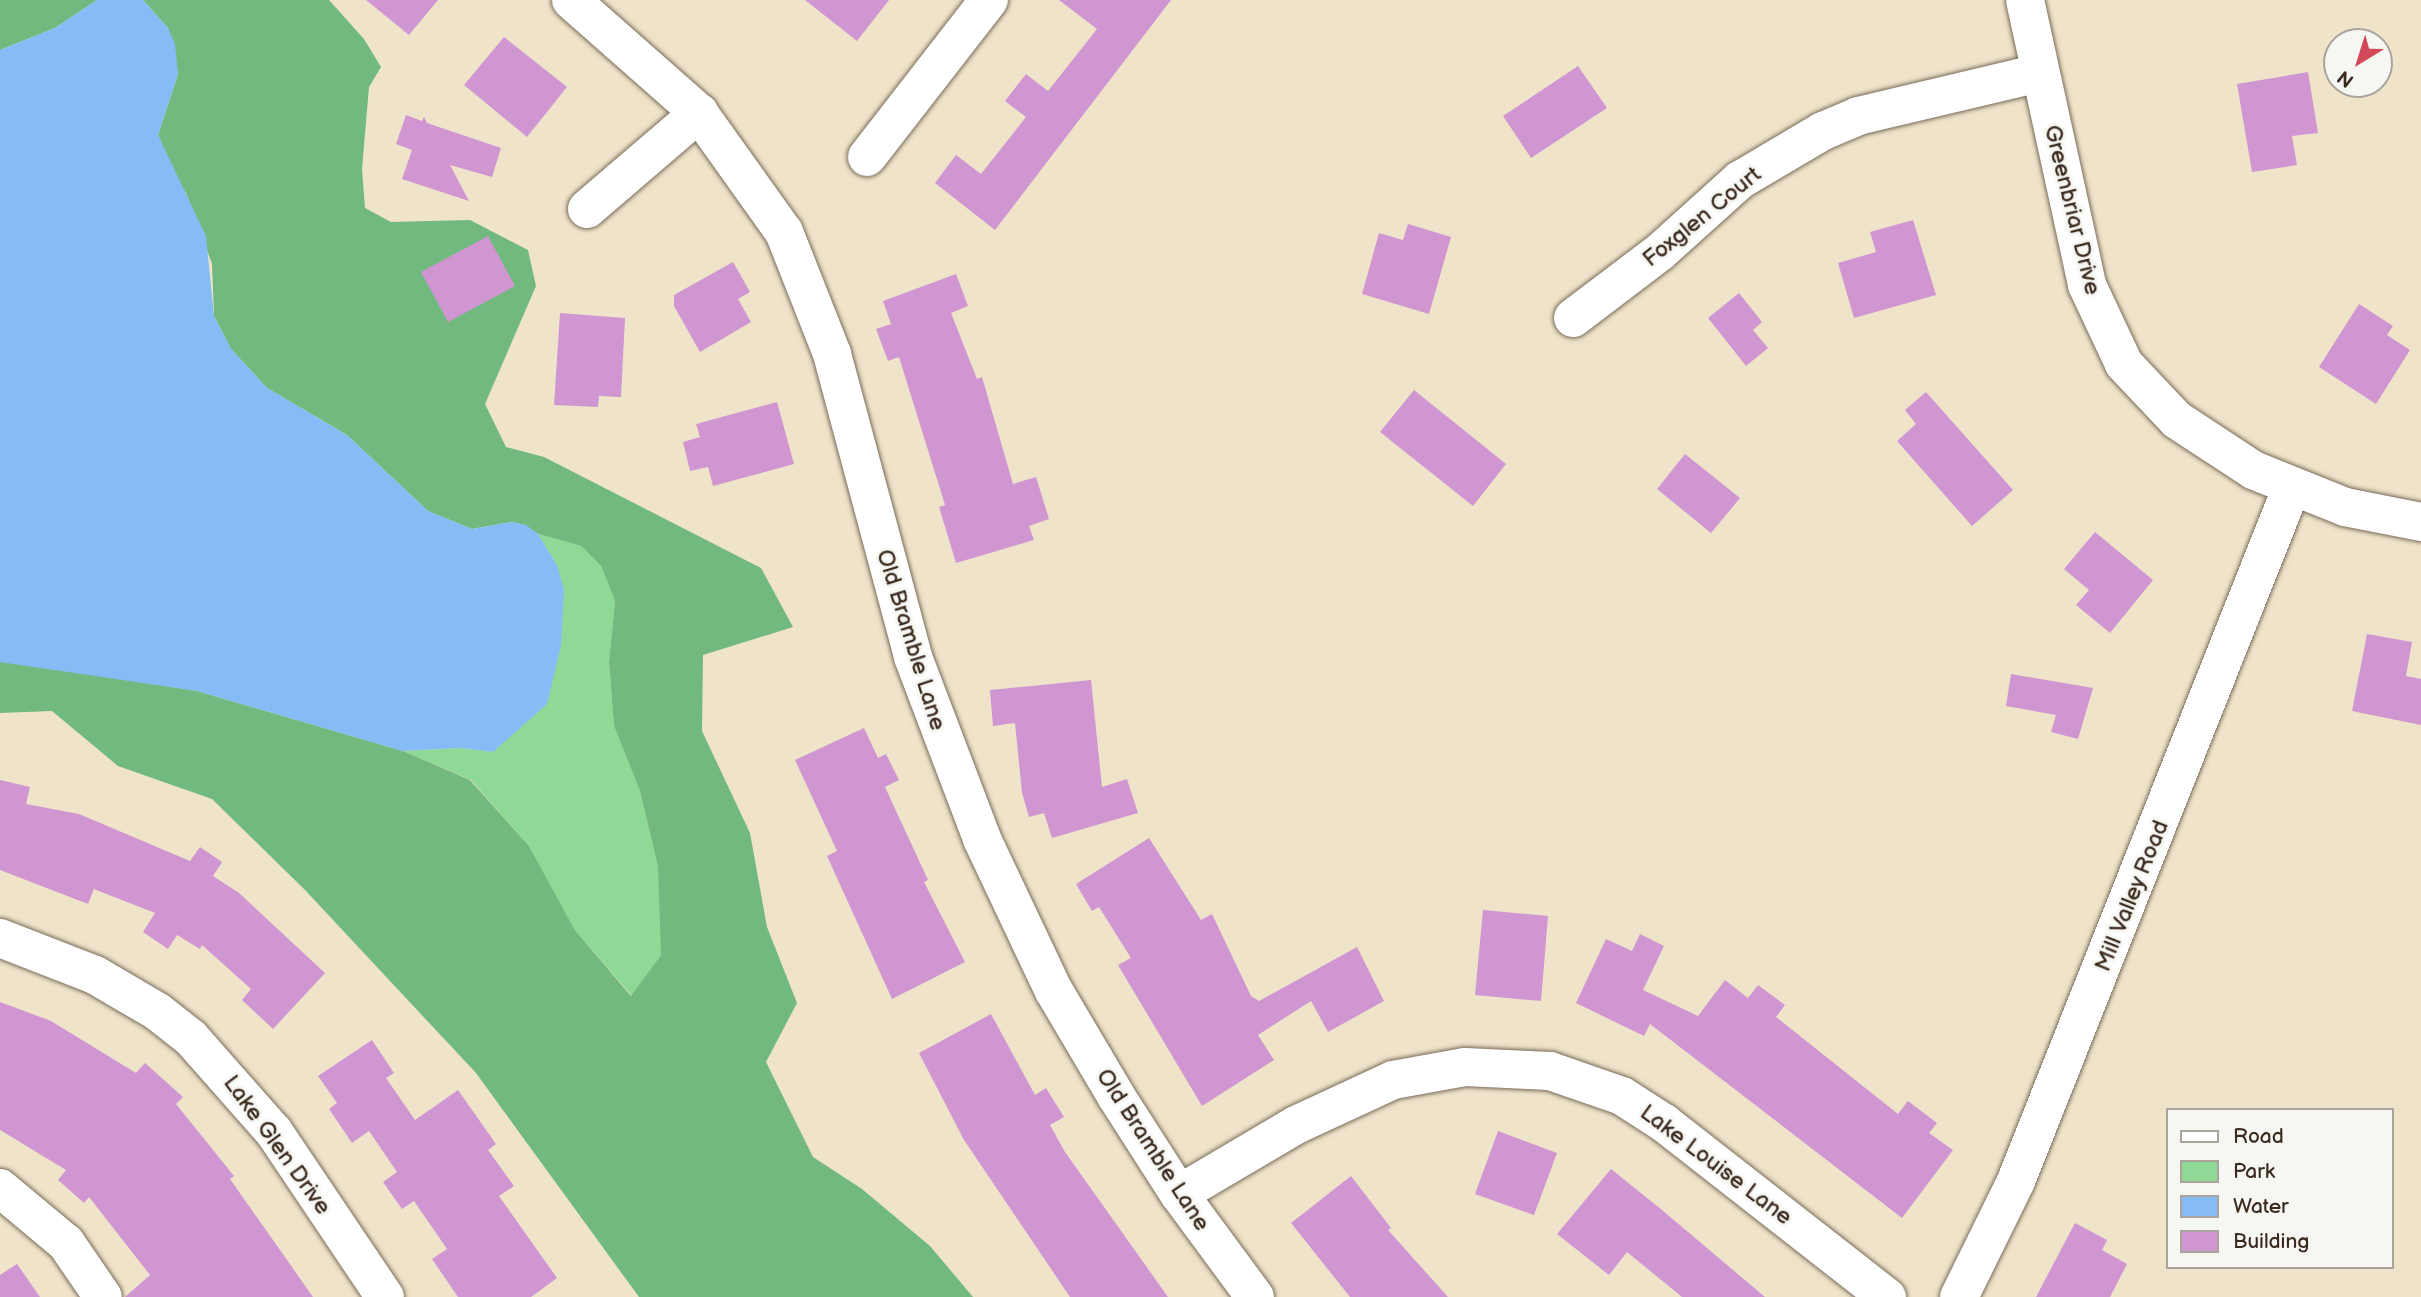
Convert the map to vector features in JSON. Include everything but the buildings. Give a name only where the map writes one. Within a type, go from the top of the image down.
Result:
[{"type":"street","name":"Old Bramble Lane","points":[[571,0],[699,113],[785,232],[832,354],[913,657],[982,839],[1054,991],[1179,1194],[1255,1297]]},
{"type":"street","points":[[867,157],[989,0]]},
{"type":"street","name":"Greenbriar Drive","points":[[2025,0],[2087,285],[2124,364],[2178,420],[2220,452],[2291,489],[2345,507],[2421,522]]},
{"type":"street","name":"Foxglen Court","points":[[1573,318],[1660,251],[1740,180],[1823,131],[1858,116],[2040,73]]},
{"type":"street","points":[[587,209],[699,113]]},
{"type":"street","name":"Mill Valley Road","points":[[1959,1297],[2030,1147],[2291,489]]},
{"type":"street","name":"Lake Glen Drive","points":[[0,938],[95,975],[158,1012],[191,1038],[274,1132],[385,1297]]},
{"type":"street","name":"Lake Louise Lane","points":[[1179,1194],[1296,1125],[1393,1080],[1465,1067],[1550,1071],[1622,1096],[1664,1123],[1887,1297]]},
{"type":"street","points":[[0,1188],[66,1243],[103,1297]]},
{"type":"green space","points":[[0,0],[97,0],[55,28],[0,50]]},
{"type":"green space","points":[[143,0],[329,0],[364,39],[381,67],[369,87],[362,169],[365,208],[391,222],[470,220],[528,250],[536,286],[485,404],[506,447],[544,457],[761,568],[793,627],[703,655],[702,731],[750,833],[767,927],[797,1003],[766,1062],[813,1157],[862,1189],[930,1246],[973,1297],[639,1297],[476,1073],[305,890],[212,799],[118,766],[52,711],[0,713],[0,662],[14,661],[197,691],[403,751],[470,780],[529,846],[575,930],[631,996],[661,955],[658,867],[640,791],[614,726],[609,662],[615,601],[601,566],[581,546],[538,534],[525,525],[512,522],[472,529],[428,511],[347,435],[267,388],[231,349],[214,316],[212,264],[186,193],[176,181],[158,135],[178,74],[168,28]]},
{"type":"green space","points":[[538,534],[581,546],[601,566],[615,601],[609,662],[614,726],[640,791],[658,867],[663,915],[661,955],[632,996],[575,930],[529,846],[471,780],[403,751],[460,748],[493,752],[557,565]]},
{"type":"water","points":[[97,0],[143,0],[168,28],[175,44],[178,74],[158,135],[206,236],[214,316],[231,349],[267,388],[347,435],[428,511],[472,529],[512,522],[526,525],[538,534],[557,565],[564,590],[561,645],[547,704],[493,752],[460,748],[403,751],[197,691],[0,662],[0,50],[55,28]]}]
